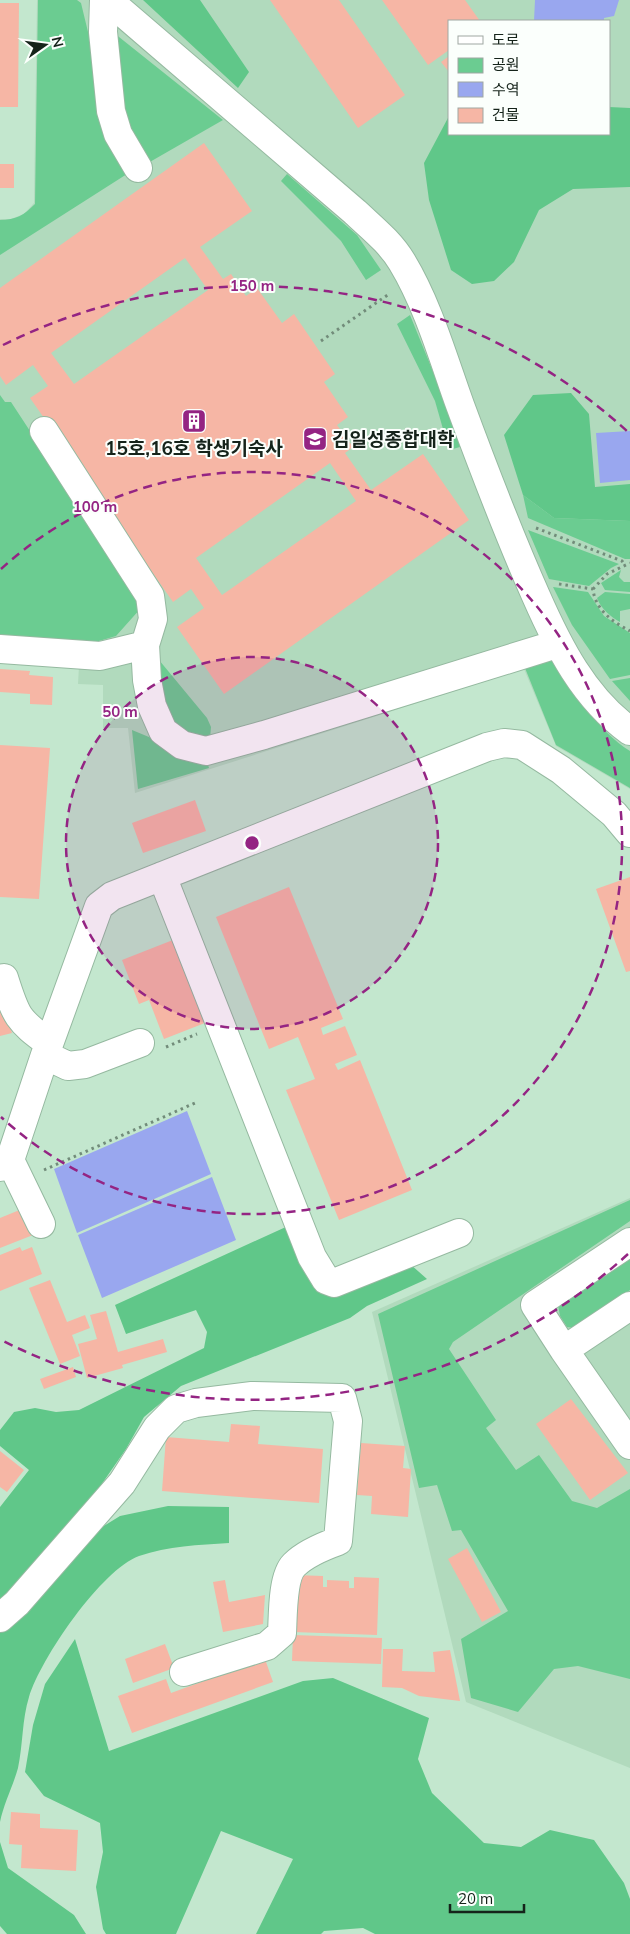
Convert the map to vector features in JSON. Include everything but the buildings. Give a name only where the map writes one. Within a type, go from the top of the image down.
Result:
[{"type":"lane","points":[[106,0],[103,32],[110,111],[118,134],[138,168]]},
{"type":"lane","points":[[106,0],[389,243],[402,262],[430,320],[510,536],[557,644],[589,692],[630,731]]},
{"type":"lane","points":[[44,431],[150,596],[153,619],[145,645],[147,680],[152,706],[163,730],[182,745],[206,751],[264,735],[557,644]]},
{"type":"lane","points":[[0,649],[100,656],[145,645]]},
{"type":"lane","points":[[41,1224],[10,1169],[47,1049],[99,906],[112,896],[487,746],[504,743],[522,745],[561,770],[614,814],[630,833]]},
{"type":"lane","points":[[162,876],[312,1257],[326,1280],[334,1283],[459,1234]]},
{"type":"lane","points":[[4,978],[14,1009],[24,1025],[47,1049],[68,1066],[85,1064],[140,1043]]},
{"type":"lane","points":[[630,1242],[535,1305],[630,1445]]},
{"type":"lane","points":[[564,1350],[630,1306]]},
{"type":"lane","points":[[0,1618],[17,1603],[122,1482],[157,1428],[176,1409],[196,1403],[252,1396],[342,1398],[348,1421],[338,1541],[322,1547],[293,1566],[285,1588],[282,1633],[267,1646],[184,1672]]},
{"type":"path","points":[[321,341],[395,290]]},
{"type":"path","points":[[528,525],[622,561],[625,565]]},
{"type":"path","points":[[593,589],[607,574],[630,563]]},
{"type":"path","points":[[555,584],[593,589]]},
{"type":"path","points":[[593,589],[597,604],[606,615],[630,631]]},
{"type":"path","points":[[140,1043],[160,1049],[220,1024]]},
{"type":"path","points":[[10,1169],[194,1102]]},
{"type":"shaded area","name":"김일성종합대학","points":[[37,0],[630,0],[630,789],[556,746],[524,669],[135,793],[128,728],[103,728],[103,685],[78,684],[79,666],[0,660],[0,219],[11,219],[24,214],[34,203]]},
{"type":"shaded area","points":[[630,1198],[630,1768],[466,1702],[372,1312]]},
{"type":"green space","points":[[38,0],[77,0],[81,3],[88,32],[91,34],[127,174],[0,255],[0,220],[19,216],[35,204]]},
{"type":"green space","points":[[143,0],[200,0],[249,72],[238,88]]},
{"type":"green space","points":[[114,33],[223,120],[148,163],[131,132],[122,101]]},
{"type":"green space","points":[[610,107],[630,108],[630,187],[573,189],[539,210],[514,262],[494,281],[472,284],[451,270],[429,200],[424,163],[448,118],[448,135],[610,135]]},
{"type":"green space","points":[[287,174],[357,235],[381,270],[366,280],[341,241],[281,181]]},
{"type":"green space","points":[[410,315],[445,401],[460,447],[449,450],[435,401],[397,324]]},
{"type":"green space","points":[[571,393],[589,414],[595,487],[630,484],[630,521],[554,518],[523,495],[504,435],[533,395]]},
{"type":"green space","points":[[0,395],[5,402],[11,402],[140,599],[141,608],[116,636],[85,645],[11,638],[0,634]]},
{"type":"green space","points":[[523,495],[554,518],[630,521],[630,559],[625,559],[528,518]]},
{"type":"green space","points":[[528,530],[619,564],[611,568],[589,586],[549,579]]},
{"type":"green space","points":[[621,570],[619,577],[624,582],[630,582],[630,592],[605,590],[601,583]]},
{"type":"green space","points":[[553,587],[588,592],[604,616],[630,633],[630,675],[610,679],[572,625]]},
{"type":"green space","points":[[605,592],[630,594],[630,609],[620,611],[620,622],[601,606],[597,598]]},
{"type":"green space","points":[[159,660],[207,718],[211,727],[210,739],[176,729],[159,701]]},
{"type":"green space","points":[[553,660],[597,722],[630,751],[630,788],[556,745],[525,668]]},
{"type":"green space","points":[[630,678],[630,701],[612,681]]},
{"type":"green space","points":[[132,730],[190,754],[206,758],[209,768],[138,789]]},
{"type":"green space","points":[[630,1200],[630,1221],[453,1342],[449,1349],[496,1420],[486,1428],[516,1470],[539,1455],[572,1501],[597,1508],[630,1489],[630,1679],[578,1666],[554,1669],[518,1712],[471,1698],[461,1639],[508,1611],[461,1530],[452,1531],[437,1485],[419,1488],[378,1314]]},
{"type":"green space","points":[[288,1226],[321,1294],[410,1264],[427,1279],[367,1306],[350,1318],[181,1386],[144,1417],[126,1449],[83,1511],[0,1611],[0,1507],[29,1470],[0,1446],[0,1430],[14,1412],[35,1408],[56,1412],[79,1410],[204,1348],[207,1332],[196,1310],[126,1334],[115,1305]]},
{"type":"green space","points":[[630,1253],[630,1290],[574,1328],[567,1327],[560,1316],[558,1305]]},
{"type":"green space","points":[[168,1506],[229,1507],[229,1543],[172,1548],[139,1556],[124,1564],[107,1578],[91,1596],[74,1617],[46,1660],[29,1697],[18,1768],[0,1822],[0,1630],[86,1537],[120,1516]]},
{"type":"green space","points":[[75,1639],[109,1751],[303,1681],[333,1678],[429,1718],[418,1759],[432,1793],[484,1843],[521,1847],[550,1830],[594,1840],[624,1883],[630,1899],[630,1934],[375,1934],[363,1928],[324,1931],[321,1934],[256,1934],[293,1859],[221,1831],[176,1934],[106,1934],[103,1929],[96,1887],[103,1852],[100,1823],[44,1796],[25,1772],[33,1725],[45,1684]]},
{"type":"green space","points":[[0,1842],[8,1868],[74,1915],[86,1934],[7,1934],[0,1926]]},
{"type":"water","points":[[535,0],[619,0],[614,16],[604,18],[604,20],[534,20]]},
{"type":"water","points":[[630,431],[630,480],[600,483],[596,433]]},
{"type":"water","points":[[187,1111],[211,1174],[77,1233],[54,1169]]},
{"type":"water","points":[[212,1177],[236,1240],[102,1298],[78,1235]]},
{"type":"place","name":"15호,16호 학생기숙사","points":[[194,421]]},
{"type":"place","name":"김일성종합대학","points":[[315,439]]}]
